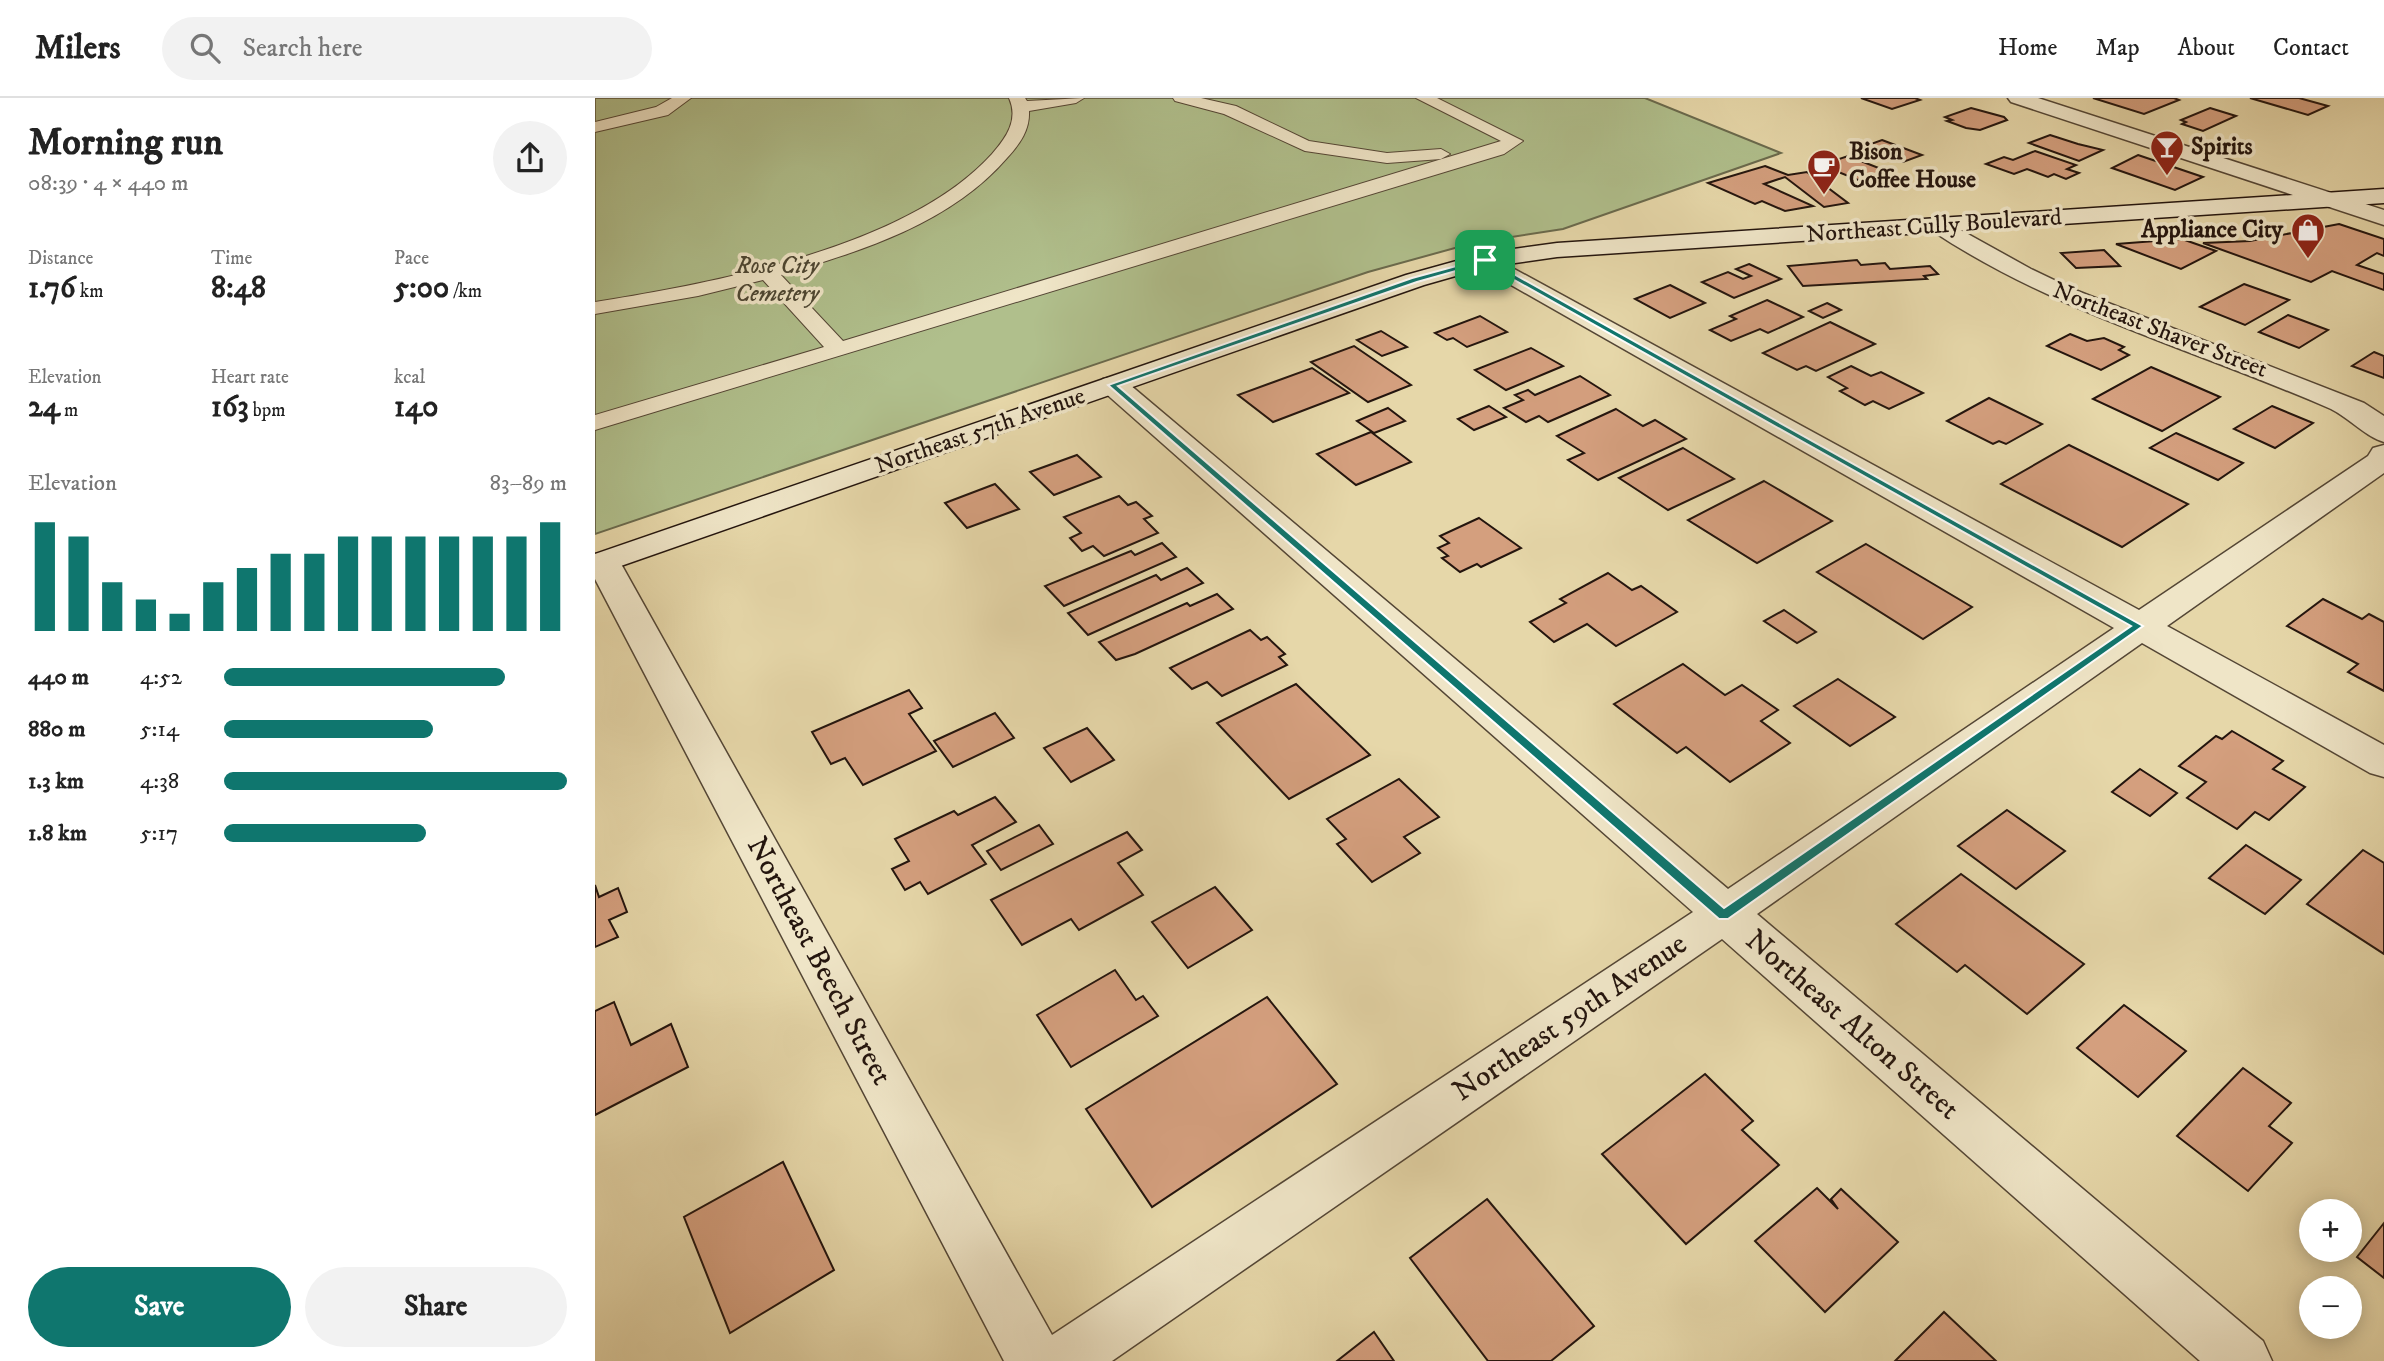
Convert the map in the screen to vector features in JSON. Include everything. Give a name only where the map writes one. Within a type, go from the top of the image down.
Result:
[{"type":"street","points":[[2018,98],[2384,218]]},
{"type":"street","name":"Northeast Cully Boulevard","points":[[1485,260],[1557,250],[2384,196]]},
{"type":"street","name":"Northeast Shaver Street","points":[[1939,225],[1999,265],[2272,374],[2362,414],[2384,432]]},
{"type":"street","points":[[1485,260],[2384,763]]},
{"type":"street","name":"Northeast 57th Avenue","points":[[599,563],[1415,280],[1485,260]]},
{"type":"street","name":"Northeast Alton Street","points":[[1112,385],[2243,1361]]},
{"type":"street","name":"Northeast 59th Avenue","points":[[1063,1361],[1723,915],[2379,462],[2384,454]]},
{"type":"street","name":"Northeast Beech Street","points":[[599,563],[1035,1361]]},
{"type":"lane","points":[[595,127],[661,111],[683,98]]},
{"type":"lane","points":[[595,308],[642,302],[768,274],[872,238],[932,209],[975,183],[1006,152],[1020,129],[1019,103],[1076,98]]},
{"type":"lane","points":[[1181,98],[1230,110],[1305,146],[1344,154],[1387,158],[1498,150]]},
{"type":"lane","points":[[595,423],[1498,150],[1514,141],[1424,98]]},
{"type":"lane","points":[[768,274],[838,348]]},
{"type":"green space","name":"Rose City Cemetery","points":[[595,98],[1645,98],[1781,153],[1563,229],[1473,243],[1368,272],[595,534]]},
{"type":"building","points":[[1861,98],[1915,98],[1920,100],[1892,109]]},
{"type":"building","points":[[2093,98],[2174,98],[2179,100],[2144,114]]},
{"type":"building","points":[[2250,98],[2299,98],[2328,106],[2308,115]]},
{"type":"building","points":[[1971,108],[2007,120],[1980,130],[1947,121],[1952,120],[1945,117]]},
{"type":"building","points":[[2210,108],[2236,116],[2203,131],[2182,124],[2186,122],[2181,120]]},
{"type":"building","points":[[2050,135],[2103,150],[2079,161],[2029,143]]},
{"type":"building","points":[[1882,140],[1922,155],[1903,162],[1872,150],[1865,152],[1857,149]]},
{"type":"building","points":[[2035,151],[2076,165],[2067,169],[2079,173],[2066,179],[2054,174],[2048,177],[2027,169],[2014,174],[1986,164],[2004,157],[2013,160]]},
{"type":"building","points":[[2138,155],[2203,177],[2175,190],[2112,168]]},
{"type":"building","points":[[1848,156],[1894,174],[1868,184],[1821,165]]},
{"type":"building","points":[[1765,166],[1788,175],[1807,172],[1848,203],[1824,207],[1785,177],[1764,184],[1813,206],[1785,211],[1762,201],[1755,204],[1708,183]]},
{"type":"building","name":"Appliance City","points":[[2339,224],[2384,239],[2384,256],[2377,253],[2357,265],[2384,274],[2384,290],[2332,271],[2311,282],[2203,243],[2250,241]]},
{"type":"building","points":[[2182,239],[2216,251],[2181,269],[2116,244]]},
{"type":"building","points":[[2104,250],[2120,266],[2076,268],[2061,253]]},
{"type":"building","points":[[1857,260],[1861,265],[1885,263],[1890,269],[1930,266],[1938,274],[1924,276],[1927,279],[1803,286],[1788,266]]},
{"type":"building","points":[[1749,264],[1781,279],[1734,298],[1702,282],[1728,272],[1743,279],[1751,276],[1736,269]]},
{"type":"building","points":[[2244,284],[2289,300],[2245,325],[2200,307]]},
{"type":"building","points":[[1670,285],[1705,303],[1670,318],[1635,299]]},
{"type":"building","points":[[1767,300],[1803,317],[1768,333],[1760,329],[1731,341],[1710,330],[1736,319],[1730,316]]},
{"type":"building","points":[[1827,303],[1841,310],[1823,318],[1809,311]]},
{"type":"building","points":[[2288,315],[2328,330],[2299,348],[2259,332]]},
{"type":"building","points":[[1480,316],[1507,332],[1467,347],[1453,338],[1447,340],[1435,333]]},
{"type":"building","points":[[1830,322],[1875,344],[1816,371],[1806,366],[1797,370],[1763,353]]},
{"type":"building","points":[[1381,331],[1407,347],[1382,356],[1357,340]]},
{"type":"building","points":[[2070,334],[2087,341],[2104,338],[2124,347],[2119,350],[2129,355],[2101,370],[2047,346]]},
{"type":"building","points":[[1354,346],[1411,385],[1368,402],[1311,362]]},
{"type":"building","points":[[1531,348],[1563,366],[1506,390],[1475,370]]},
{"type":"building","points":[[2374,352],[2384,356],[2384,378],[2352,366]]},
{"type":"building","points":[[1851,366],[1871,376],[1881,372],[1923,393],[1889,409],[1873,401],[1865,405],[1840,391],[1847,388],[1828,377]]},
{"type":"building","points":[[2151,367],[2220,397],[2162,431],[2093,399]]},
{"type":"building","points":[[1312,368],[1349,393],[1273,422],[1238,395]]},
{"type":"building","points":[[1580,376],[1610,395],[1548,422],[1539,416],[1526,422],[1504,408],[1523,400],[1515,395],[1528,390],[1535,395]]},
{"type":"building","points":[[1989,398],[2042,424],[2006,444],[1999,441],[1993,444],[1947,421]]},
{"type":"building","points":[[1489,406],[1506,417],[1474,430],[1458,419]]},
{"type":"building","points":[[2272,406],[2313,423],[2275,448],[2234,429]]},
{"type":"building","points":[[1388,408],[1405,421],[1374,433],[1357,421]]},
{"type":"building","points":[[1616,409],[1643,426],[1655,420],[1686,439],[1598,480],[1568,460],[1584,453],[1557,436]]},
{"type":"building","points":[[1371,432],[1411,462],[1356,485],[1317,454]]},
{"type":"building","points":[[2176,433],[2243,463],[2218,480],[2150,448]]},
{"type":"building","points":[[2069,445],[2188,504],[2122,547],[2001,484]]},
{"type":"building","points":[[1683,448],[1734,479],[1668,510],[1619,478]]},
{"type":"building","points":[[1077,455],[1101,477],[1054,495],[1030,472]]},
{"type":"building","points":[[1764,481],[1832,521],[1757,563],[1688,520]]},
{"type":"building","points":[[995,484],[1019,509],[967,528],[945,503]]},
{"type":"building","points":[[1119,496],[1128,505],[1136,502],[1152,516],[1144,519],[1158,533],[1104,556],[1093,546],[1082,551],[1070,538],[1081,533],[1064,517]]},
{"type":"building","points":[[1479,518],[1521,548],[1481,567],[1477,564],[1460,572],[1442,558],[1448,556],[1438,548],[1449,543],[1440,536]]},
{"type":"building","points":[[1162,543],[1176,557],[1064,606],[1045,586],[1131,551],[1135,555]]},
{"type":"building","points":[[1866,544],[1972,607],[1923,639],[1817,572]]},
{"type":"building","points":[[1187,568],[1203,583],[1088,635],[1068,613],[1156,575],[1161,580]]},
{"type":"building","points":[[1608,573],[1632,590],[1641,586],[1677,612],[1616,646],[1587,624],[1554,642],[1530,622],[1566,603],[1560,599]]},
{"type":"building","points":[[1217,594],[1233,609],[1135,654],[1116,660],[1099,642],[1187,603],[1190,606]]},
{"type":"building","points":[[2323,599],[2362,619],[2369,614],[2384,622],[2384,691],[2348,672],[2358,664],[2287,626]]},
{"type":"building","points":[[1784,610],[1816,632],[1797,643],[1764,621]]},
{"type":"building","points":[[1250,630],[1261,640],[1267,637],[1285,654],[1279,657],[1287,665],[1222,696],[1207,682],[1192,689],[1170,668]]},
{"type":"building","points":[[1683,664],[1725,695],[1742,685],[1778,710],[1761,721],[1790,743],[1730,782],[1686,747],[1677,753],[1614,704]]},
{"type":"building","points":[[1838,679],[1895,717],[1850,746],[1794,706]]},
{"type":"building","points":[[1296,684],[1370,755],[1289,799],[1217,723]]},
{"type":"building","points":[[909,690],[922,708],[909,714],[936,751],[863,785],[845,758],[831,764],[812,732]]},
{"type":"building","points":[[995,713],[1014,738],[953,767],[934,741]]},
{"type":"building","points":[[1087,728],[1114,760],[1071,782],[1044,748]]},
{"type":"building","points":[[2232,731],[2283,761],[2273,769],[2305,787],[2269,820],[2255,812],[2237,829],[2187,798],[2206,782],[2179,766],[2216,736],[2222,739]]},
{"type":"building","points":[[2140,769],[2177,793],[2150,816],[2112,792]]},
{"type":"building","points":[[1399,779],[1439,817],[1404,837],[1420,853],[1372,882],[1337,844],[1346,839],[1327,819]]},
{"type":"building","points":[[995,797],[1016,822],[972,845],[986,864],[928,894],[920,882],[905,890],[892,869],[909,861],[895,839],[954,811],[958,815]]},
{"type":"building","points":[[2007,810],[2065,851],[2016,889],[1958,846]]},
{"type":"building","points":[[1039,825],[1053,844],[1001,870],[987,851]]},
{"type":"building","points":[[1127,832],[1142,850],[1118,863],[1143,895],[1079,930],[1071,919],[1022,945],[991,900]]},
{"type":"building","points":[[2246,845],[2301,880],[2265,914],[2209,878]]},
{"type":"building","points":[[2363,850],[2384,863],[2384,954],[2307,904]]},
{"type":"building","points":[[1961,874],[2084,964],[2027,1014],[1965,965],[1957,972],[1896,924]]},
{"type":"building","points":[[595,885],[599,897],[618,888],[627,912],[609,920],[618,937],[595,947]]},
{"type":"building","points":[[1215,887],[1252,930],[1188,968],[1152,922]]},
{"type":"building","points":[[1115,970],[1136,1000],[1143,996],[1158,1016],[1071,1067],[1037,1015]]},
{"type":"building","points":[[1267,997],[1337,1084],[1152,1207],[1086,1109]]},
{"type":"building","points":[[614,1002],[631,1045],[671,1024],[688,1067],[595,1115],[595,1011]]},
{"type":"building","points":[[2124,1005],[2186,1051],[2138,1097],[2077,1048]]},
{"type":"building","points":[[2243,1068],[2291,1103],[2269,1126],[2292,1143],[2248,1191],[2177,1136]]},
{"type":"building","points":[[1705,1074],[1753,1121],[1742,1130],[1779,1165],[1686,1244],[1602,1154]]},
{"type":"building","points":[[783,1162],[834,1270],[730,1333],[684,1217]]},
{"type":"building","points":[[1817,1188],[1838,1209],[1831,1199],[1841,1189],[1898,1242],[1825,1312],[1755,1241]]},
{"type":"building","points":[[1487,1199],[1594,1326],[1551,1361],[1488,1361],[1410,1258]]},
{"type":"building","points":[[2384,1223],[2384,1278],[2362,1261],[2362,1251]]},
{"type":"building","points":[[1944,1312],[1996,1361],[1895,1361]]},
{"type":"building","points":[[1374,1332],[1394,1361],[1337,1361]]},
{"type":"place","name":"Spirits","points":[[2167,177]]},
{"type":"place","name":"Bison Coffee House","points":[[1824,196]]},
{"type":"place","name":"Appliance City","points":[[2308,260]]},
{"type":"route","points":[[1485,260],[1612,332],[2138,626],[1723,915],[1112,385],[1415,280],[1485,260]]}]
